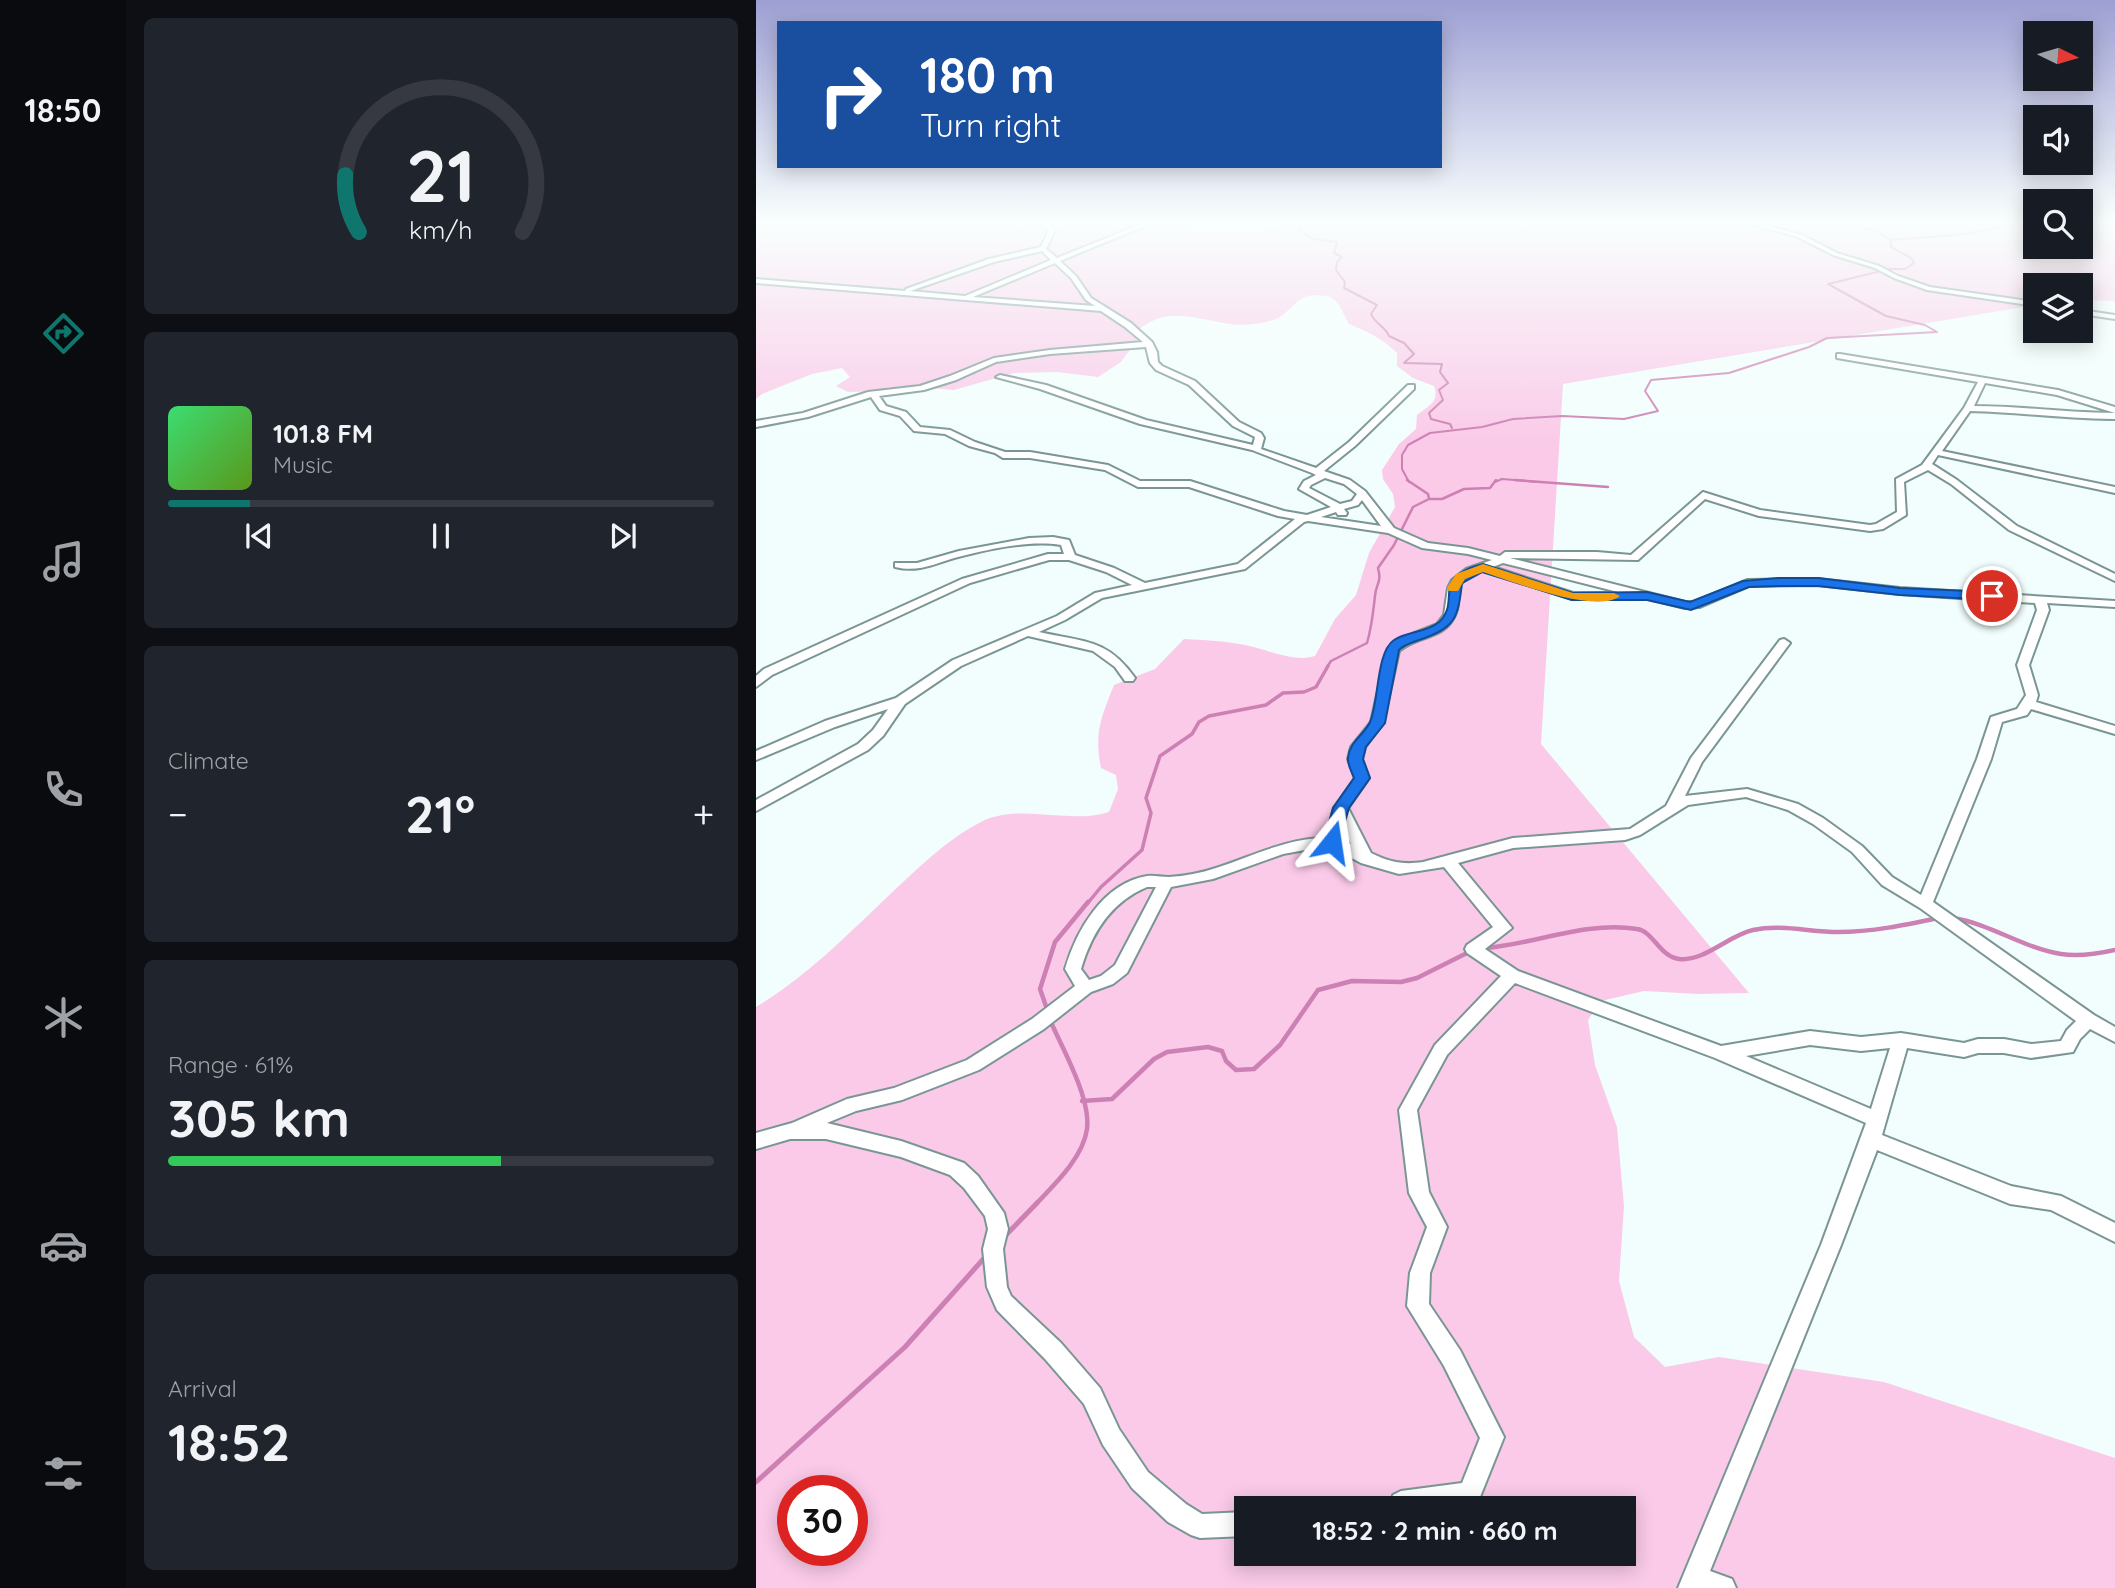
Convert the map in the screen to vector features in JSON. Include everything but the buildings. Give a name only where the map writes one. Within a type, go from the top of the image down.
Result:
[{"type":"street","points":[[927,295],[1102,310]]},
{"type":"street","points":[[963,298],[970,295]]},
{"type":"street","points":[[1086,295],[1149,344],[1158,368],[1192,383],[1236,424],[1258,435],[1261,438],[1256,448]]},
{"type":"street","points":[[1972,295],[2023,302]]},
{"type":"street","points":[[2093,314],[2115,317]]},
{"type":"street","points":[[756,424],[805,415],[873,394],[921,388],[953,378],[994,360],[1050,352],[1149,344]]},
{"type":"street","points":[[1840,356],[2058,393],[2115,410]]},
{"type":"street","points":[[1000,377],[1043,387],[1143,422],[1256,448],[1262,454],[1347,482],[1362,493],[1390,530]]},
{"type":"street","points":[[873,394],[883,408],[903,414],[916,429],[947,432],[1003,455],[1030,455],[1108,468],[1138,484],[1190,484],[1237,497],[1274,512],[1390,530],[1426,546],[1522,556],[1597,555],[1634,558],[1703,495],[1759,513],[1875,528],[1902,513],[1899,481],[1928,466],[1935,452],[1968,408],[1983,380]]},
{"type":"street","points":[[1349,522],[1339,508],[1304,489],[1307,483],[1321,473],[1411,387]]},
{"type":"street","points":[[1968,408],[2115,416]]},
{"type":"street","points":[[756,417],[773,420]]},
{"type":"street","points":[[1935,452],[2115,490]]},
{"type":"street","points":[[1928,466],[1954,482],[2013,528],[2115,578]]},
{"type":"street","points":[[756,756],[830,724],[900,701],[957,663],[1029,633],[1099,595],[1241,567],[1304,517],[1355,503],[1362,493]]},
{"type":"street","points":[[899,565],[921,567],[966,552],[1048,538],[1065,542],[1070,557]]},
{"type":"street","points":[[1468,551],[1691,606],[1747,583],[1818,582],[1900,591],[2115,604]]},
{"type":"street","points":[[756,683],[768,672],[966,581],[1048,557],[1070,557],[1110,570],[1145,587]]},
{"type":"street","points":[[1332,842],[1341,808],[1362,778],[1355,759],[1358,747],[1377,723],[1393,650],[1399,643],[1432,632],[1445,623],[1452,611],[1456,583],[1460,577],[1501,560]]},
{"type":"street","points":[[1483,567],[1572,596],[1647,596]]},
{"type":"street","points":[[1925,904],[1984,760],[1996,720],[2022,712],[2032,695],[2022,665],[2043,610],[2040,600]]},
{"type":"street","points":[[1029,633],[1055,640],[1089,643],[1120,662],[1129,678]]},
{"type":"street","points":[[1672,807],[1696,761],[1783,643]]},
{"type":"street","points":[[756,806],[863,747],[878,733],[900,701]]},
{"type":"street","points":[[2028,704],[2115,730]]},
{"type":"street","points":[[1085,988],[1073,969],[1079,947],[1089,928],[1108,905],[1125,891],[1147,881],[1166,882],[1227,869],[1274,849],[1332,842],[1366,859],[1407,870],[1514,843],[1625,835],[1636,832],[1684,801],[1738,792],[1793,807],[1857,849],[1887,881],[1925,904],[2088,1020],[2115,1035]]},
{"type":"street","points":[[1341,808],[1366,859]]},
{"type":"street","points":[[1448,861],[1474,892],[1485,911],[1504,928],[1474,949],[1512,975],[1721,1053],[2010,1195],[2054,1202],[2115,1233]]},
{"type":"street","points":[[756,1141],[790,1131],[853,1104],[896,1095],[973,1065],[1038,1024],[1085,988],[1107,980],[1121,970],[1166,882]]},
{"type":"street","points":[[1455,1496],[1470,1494],[1492,1437],[1452,1358],[1418,1306],[1420,1273],[1437,1227],[1419,1193],[1408,1110],[1441,1050],[1512,975]]},
{"type":"street","points":[[1721,1053],[1810,1038],[1861,1044],[1901,1040],[1964,1050],[1979,1046],[2004,1046],[2031,1051],[2067,1047],[2073,1035],[2088,1020]]},
{"type":"street","points":[[1723,1588],[1693,1583],[1831,1245],[1874,1129],[1901,1040]]},
{"type":"street","points":[[790,1131],[826,1131],[866,1140],[957,1169],[971,1182],[994,1213],[998,1229],[992,1249],[997,1287],[1003,1303],[1053,1351],[1092,1396],[1111,1437],[1140,1480],[1177,1513],[1200,1526],[1234,1525]]},
{"type":"shaded area","points":[[756,295],[1316,295],[1304,297],[1280,317],[1261,323],[1239,325],[1179,316],[1150,322],[1136,332],[1137,340],[1121,362],[1098,377],[1057,372],[1014,373],[954,390],[901,386],[883,391],[848,392],[836,386],[850,377],[842,368],[812,374],[762,394],[756,399]]},
{"type":"shaded area","points":[[1318,295],[2023,295],[2023,307],[1563,384],[1541,744],[1749,993],[1644,991],[1601,1001],[1588,1020],[1595,1065],[1617,1127],[1624,1206],[1619,1281],[1634,1337],[1665,1367],[1719,1357],[1884,1382],[2115,1458],[2115,1588],[756,1588],[756,1007],[814,965],[930,857],[972,827],[998,816],[1014,814],[1078,816],[1109,812],[1118,789],[1116,775],[1101,768],[1098,744],[1102,716],[1114,685],[1155,669],[1184,639],[1237,644],[1289,657],[1315,656],[1335,619],[1356,595],[1369,553],[1395,507],[1393,494],[1383,479],[1382,470],[1399,444],[1416,429],[1417,415],[1432,403],[1435,396],[1434,386],[1413,378],[1397,366],[1397,353],[1386,343],[1349,324],[1340,307],[1330,297]]},
{"type":"shaded area","points":[[2093,295],[2115,295],[2115,301],[2093,300]]},
{"type":"waterway","points":[[1358,295],[1377,305],[1371,314],[1373,317],[1389,336],[1404,343],[1414,354],[1404,363],[1442,364],[1440,372],[1448,383],[1439,390],[1443,400],[1429,413],[1431,419],[1450,424],[1452,428]]},
{"type":"waterway","points":[[1408,481],[1402,469],[1402,455],[1408,445],[1430,433],[1482,427],[1513,419],[1562,416],[1624,419],[1658,411],[1645,391],[1651,380],[1729,373],[1809,347],[1827,338],[1937,332],[1925,325],[1886,316],[1848,295]]},
{"type":"waterway","points":[[1495,482],[1502,479],[1538,482]]},
{"type":"waterway","points":[[1430,499],[1442,499],[1464,489],[1490,488],[1496,480]]},
{"type":"waterway","points":[[1515,480],[1608,487]]},
{"type":"waterway","points":[[1327,667],[1331,661],[1367,643],[1379,580],[1378,568],[1394,545],[1413,507],[1429,499],[1428,494],[1408,481]]},
{"type":"waterway","points":[[1087,904],[1101,887],[1142,850],[1151,813],[1146,798],[1160,756],[1192,734],[1199,722],[1209,716],[1266,705],[1283,693],[1304,692],[1316,687],[1328,666]]},
{"type":"waterway","points":[[1048,1012],[1040,989],[1055,942],[1088,902]]},
{"type":"waterway","points":[[1485,948],[1579,930],[1617,927],[1643,931],[1667,954],[1688,959],[1744,933],[1764,928],[1851,932],[1938,918]]},
{"type":"waterway","points":[[1953,918],[1981,925],[2033,947],[2061,954],[2088,955],[2115,950]]},
{"type":"waterway","points":[[1084,1101],[1112,1099],[1154,1059],[1167,1052],[1208,1047],[1222,1051],[1226,1061],[1236,1070],[1254,1069],[1280,1045],[1318,990],[1352,981],[1401,982],[1417,978],[1471,951]]},
{"type":"waterway","points":[[1050,1020],[1084,1101]]},
{"type":"waterway","points":[[1035,1205],[1059,1180],[1080,1150],[1087,1129],[1084,1101]]},
{"type":"waterway","points":[[1006,1235],[1037,1203]]},
{"type":"waterway","points":[[756,1482],[905,1347],[986,1256]]},
{"type":"slow traffic","points":[[1454,588],[1460,577],[1483,567],[1572,596],[1614,596]]},
{"type":"route","points":[[1332,842],[1341,808],[1362,778],[1355,759],[1358,747],[1377,723],[1393,650],[1399,643],[1432,632],[1445,623],[1452,611],[1456,583],[1460,577],[1477,569],[1483,567],[1572,596],[1647,596],[1691,606],[1747,583],[1818,582],[1900,591],[1992,596]]}]
